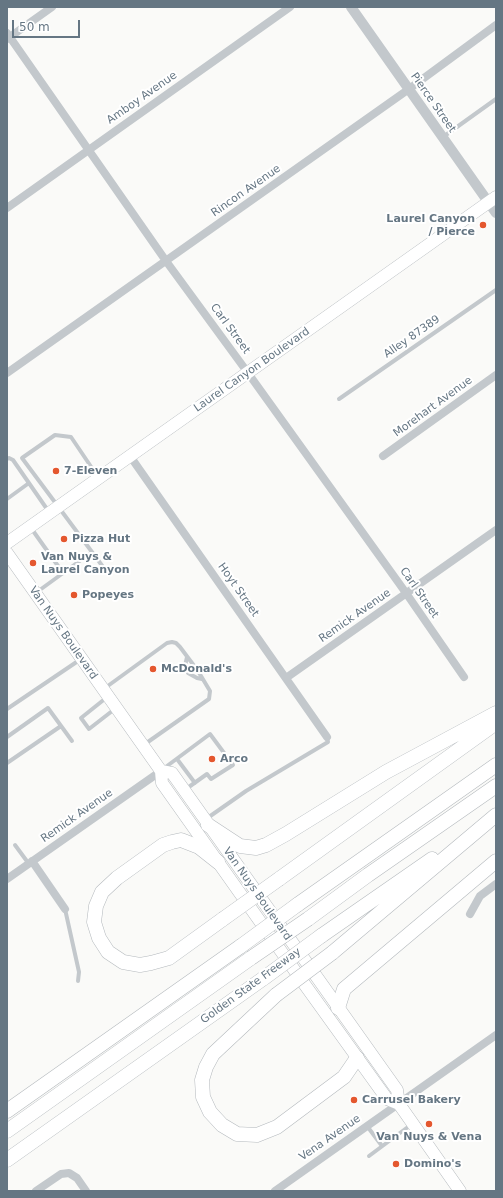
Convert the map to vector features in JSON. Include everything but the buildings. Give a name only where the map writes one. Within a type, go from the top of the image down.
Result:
[{"type":"highway","points":[[206,823],[240,846],[256,848],[266,845],[386,772],[496,713]]},
{"type":"highway","points":[[218,862],[199,847],[181,840],[163,845],[117,878],[102,892],[96,906],[94,922],[99,938],[108,952],[123,962],[140,965],[151,964],[169,958],[496,723]]},
{"type":"highway","points":[[7,1111],[496,765]]},
{"type":"highway","points":[[7,1131],[250,958],[308,919],[368,875],[496,786]]},
{"type":"highway","points":[[357,1058],[344,1077],[277,1127],[257,1135],[237,1134],[222,1125],[210,1112],[203,1097],[202,1080],[206,1067],[213,1054],[276,995],[332,953],[496,814]]},
{"type":"highway","name":"Golden State Freeway","points":[[7,1160],[264,978],[320,936],[496,814]]},
{"type":"highway","points":[[338,1008],[344,989],[496,861]]},
{"type":"main road","name":"Laurel Canyon Boulevard","points":[[7,543],[492,199]]},
{"type":"main road","name":"Van Nuys Boulevard","points":[[7,553],[160,771],[162,783],[357,1058],[387,1099],[398,1104]]},
{"type":"main road","name":"Van Nuys Boulevard","points":[[160,771],[172,773],[396,1090],[398,1104],[460,1191]]},
{"type":"street","points":[[8,36],[52,7]]},
{"type":"street","name":"Amboy Avenue","points":[[7,208],[290,7]]},
{"type":"street","name":"Pierce Street","points":[[351,7],[443,137],[492,199],[496,213]]},
{"type":"street","name":"Rincon Avenue","points":[[7,373],[409,90],[496,25]]},
{"type":"street","name":"Carl Street","points":[[8,36],[166,261],[406,593],[464,677]]},
{"type":"street","name":"Morehart Avenue","points":[[383,456],[496,375]]},
{"type":"street","name":"Hoyt Street","points":[[130,456],[327,737]]},
{"type":"street","name":"Remick Avenue","points":[[286,678],[496,530]]},
{"type":"street","name":"Remick Avenue","points":[[7,879],[160,771]]},
{"type":"street","points":[[30,862],[65,909]]},
{"type":"street","points":[[470,914],[480,896],[496,884]]},
{"type":"street","name":"Vena Avenue","points":[[275,1191],[496,1035]]},
{"type":"street","points":[[36,1191],[61,1174],[69,1173],[77,1178],[86,1191]]},
{"type":"lane","points":[[443,137],[496,99]]},
{"type":"lane","name":"Alley 87389","points":[[339,399],[496,290]]},
{"type":"lane","points":[[54,510],[22,458],[55,435],[71,437],[99,478]]},
{"type":"lane","points":[[7,459],[9,458],[13,460],[29,483],[92,552],[108,575]]},
{"type":"lane","points":[[7,499],[29,483]]},
{"type":"lane","points":[[30,527],[63,573]]},
{"type":"lane","points":[[35,593],[92,552]]},
{"type":"lane","points":[[116,708],[89,730],[81,718],[105,693],[167,643],[176,643],[208,686],[210,696],[207,701],[143,746]]},
{"type":"lane","points":[[186,657],[185,666],[188,673],[202,679]]},
{"type":"lane","points":[[7,709],[81,658]]},
{"type":"lane","points":[[7,737],[48,708],[72,741]]},
{"type":"lane","points":[[7,763],[61,726]]},
{"type":"lane","points":[[160,771],[210,734],[233,765],[211,779],[207,774],[184,791]]},
{"type":"lane","points":[[206,823],[246,792],[328,742],[327,737]]},
{"type":"lane","points":[[177,759],[195,783]]},
{"type":"lane","points":[[15,845],[30,862]]},
{"type":"lane","points":[[65,909],[79,972],[78,981]]},
{"type":"lane","points":[[369,1156],[412,1124]]},
{"type":"lane","points":[[367,1126],[382,1146]]},
{"type":"place","name":"Laurel Canyon / Pierce","points":[[483,225]]},
{"type":"place","name":"7-Eleven","points":[[56,471]]},
{"type":"place","name":"Pizza Hut","points":[[64,539]]},
{"type":"place","name":"Van Nuys & Laurel Canyon","points":[[33,563]]},
{"type":"place","name":"Popeyes","points":[[74,595]]},
{"type":"place","name":"McDonald's","points":[[153,669]]},
{"type":"place","name":"Arco","points":[[212,759]]},
{"type":"place","name":"Carrusel Bakery","points":[[354,1100]]},
{"type":"place","name":"Van Nuys & Vena","points":[[429,1124]]},
{"type":"place","name":"Domino's","points":[[396,1164]]}]
